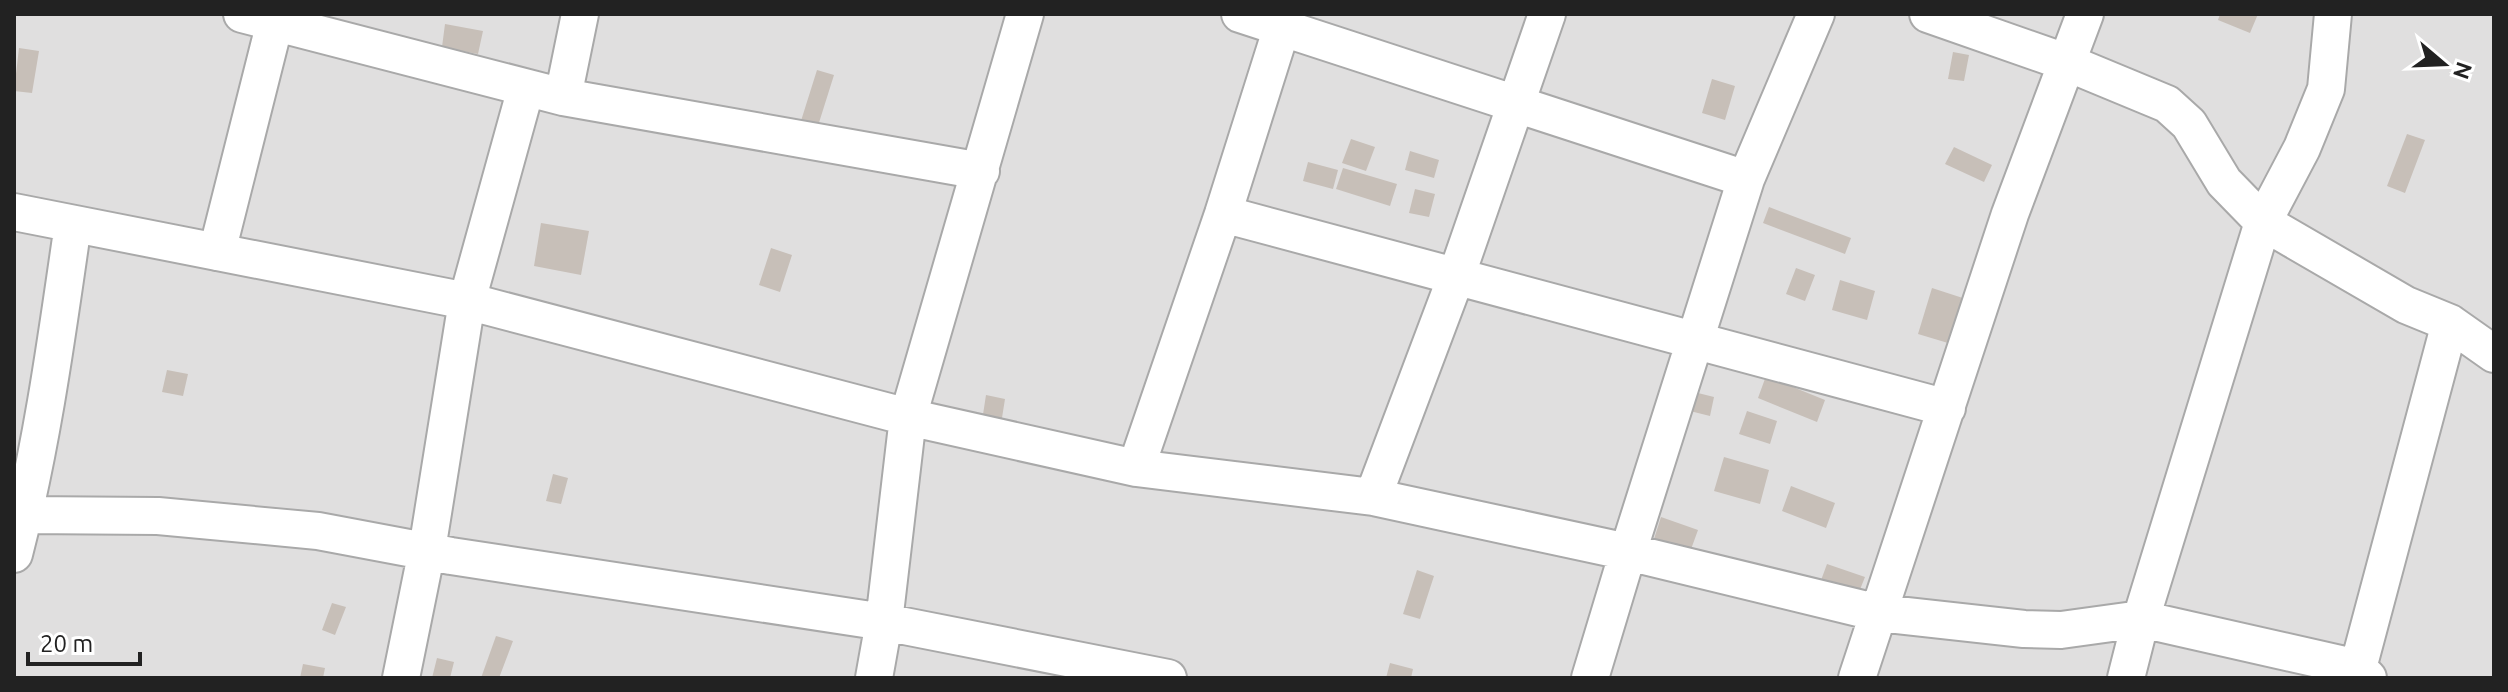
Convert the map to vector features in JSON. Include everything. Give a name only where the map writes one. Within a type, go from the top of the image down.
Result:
[{"type":"street","points":[[563,97],[580,14]]},
{"type":"street","points":[[874,678],[884,622],[908,417],[1025,14]]},
{"type":"street","points":[[1240,14],[1746,179]]},
{"type":"street","points":[[1373,497],[1456,277],[1547,14]]},
{"type":"street","points":[[1590,678],[1746,179],[1816,14]]},
{"type":"street","points":[[1928,14],[2068,63],[2167,104],[2189,124],[2224,182],[2263,222],[2406,305],[2450,323],[2494,354]]},
{"type":"street","points":[[1857,678],[2010,214],[2085,14]]},
{"type":"street","points":[[2126,678],[2141,619],[2263,222],[2302,148],[2326,89],[2333,14]]},
{"type":"street","points":[[217,252],[264,17],[563,97],[981,171]]},
{"type":"street","points":[[1136,468],[1223,214],[1282,27]]},
{"type":"street","points":[[401,678],[427,550],[467,301],[526,88]]},
{"type":"street","points":[[14,212],[467,301],[908,417],[1136,468],[1373,497],[1628,552],[1879,613],[2049,629],[2090,627],[2141,619],[2363,673],[2450,323]]},
{"type":"street","points":[[1223,214],[1947,408]]},
{"type":"street","points":[[14,554],[49,386],[73,224]]},
{"type":"street","points":[[24,515],[158,516],[318,531],[451,556],[884,622],[1168,678]]},
{"type":"shaded area","points":[[14,14],[2494,14],[2494,678],[14,678]]},
{"type":"building","points":[[2220,14],[2258,14],[2250,33],[2218,20]]},
{"type":"building","points":[[445,24],[483,31],[478,54],[442,47]]},
{"type":"building","points":[[19,48],[39,51],[32,93],[14,91]]},
{"type":"building","points":[[1953,52],[1969,55],[1964,81],[1948,79]]},
{"type":"building","points":[[817,70],[834,75],[817,129],[800,124]]},
{"type":"building","points":[[1712,79],[1735,86],[1725,120],[1702,113]]},
{"type":"building","points":[[2407,134],[2425,140],[2405,193],[2387,186]]},
{"type":"building","points":[[1351,139],[1375,147],[1366,171],[1342,163]]},
{"type":"building","points":[[1954,147],[1992,165],[1984,182],[1945,164]]},
{"type":"building","points":[[1410,151],[1439,160],[1434,178],[1405,170]]},
{"type":"building","points":[[1308,162],[1338,170],[1333,189],[1303,181]]},
{"type":"building","points":[[1343,168],[1397,184],[1390,206],[1336,189]]},
{"type":"building","points":[[1415,189],[1435,194],[1429,217],[1409,213]]},
{"type":"building","points":[[1769,207],[1851,238],[1845,254],[1763,223]]},
{"type":"building","points":[[541,223],[589,231],[581,275],[534,266]]},
{"type":"building","points":[[771,248],[792,255],[780,292],[759,285]]},
{"type":"building","points":[[1796,268],[1815,275],[1805,301],[1786,294]]},
{"type":"building","points":[[1840,280],[1875,291],[1867,320],[1832,310]]},
{"type":"building","points":[[1932,288],[1972,301],[1958,346],[1918,334]]},
{"type":"building","points":[[167,370],[188,374],[183,396],[162,392]]},
{"type":"building","points":[[1766,376],[1825,400],[1817,422],[1758,398]]},
{"type":"building","points":[[1690,391],[1714,397],[1710,416],[1686,410]]},
{"type":"building","points":[[986,395],[1005,399],[1001,424],[982,421]]},
{"type":"building","points":[[1747,411],[1777,421],[1770,444],[1739,434]]},
{"type":"building","points":[[1724,457],[1769,470],[1760,504],[1714,491]]},
{"type":"building","points":[[553,474],[568,478],[561,504],[546,501]]},
{"type":"building","points":[[1791,486],[1835,503],[1826,528],[1782,511]]},
{"type":"building","points":[[1661,517],[1698,530],[1690,552],[1654,539]]},
{"type":"building","points":[[1827,564],[1865,577],[1857,597],[1820,583]]},
{"type":"building","points":[[1417,570],[1434,576],[1420,619],[1403,614]]},
{"type":"building","points":[[332,603],[346,607],[335,635],[322,630]]},
{"type":"building","points":[[496,636],[513,641],[499,678],[481,678]]},
{"type":"building","points":[[437,658],[454,662],[450,678],[432,678]]},
{"type":"building","points":[[1390,663],[1413,669],[1411,678],[1386,678]]},
{"type":"building","points":[[303,664],[325,668],[323,678],[300,678]]}]
